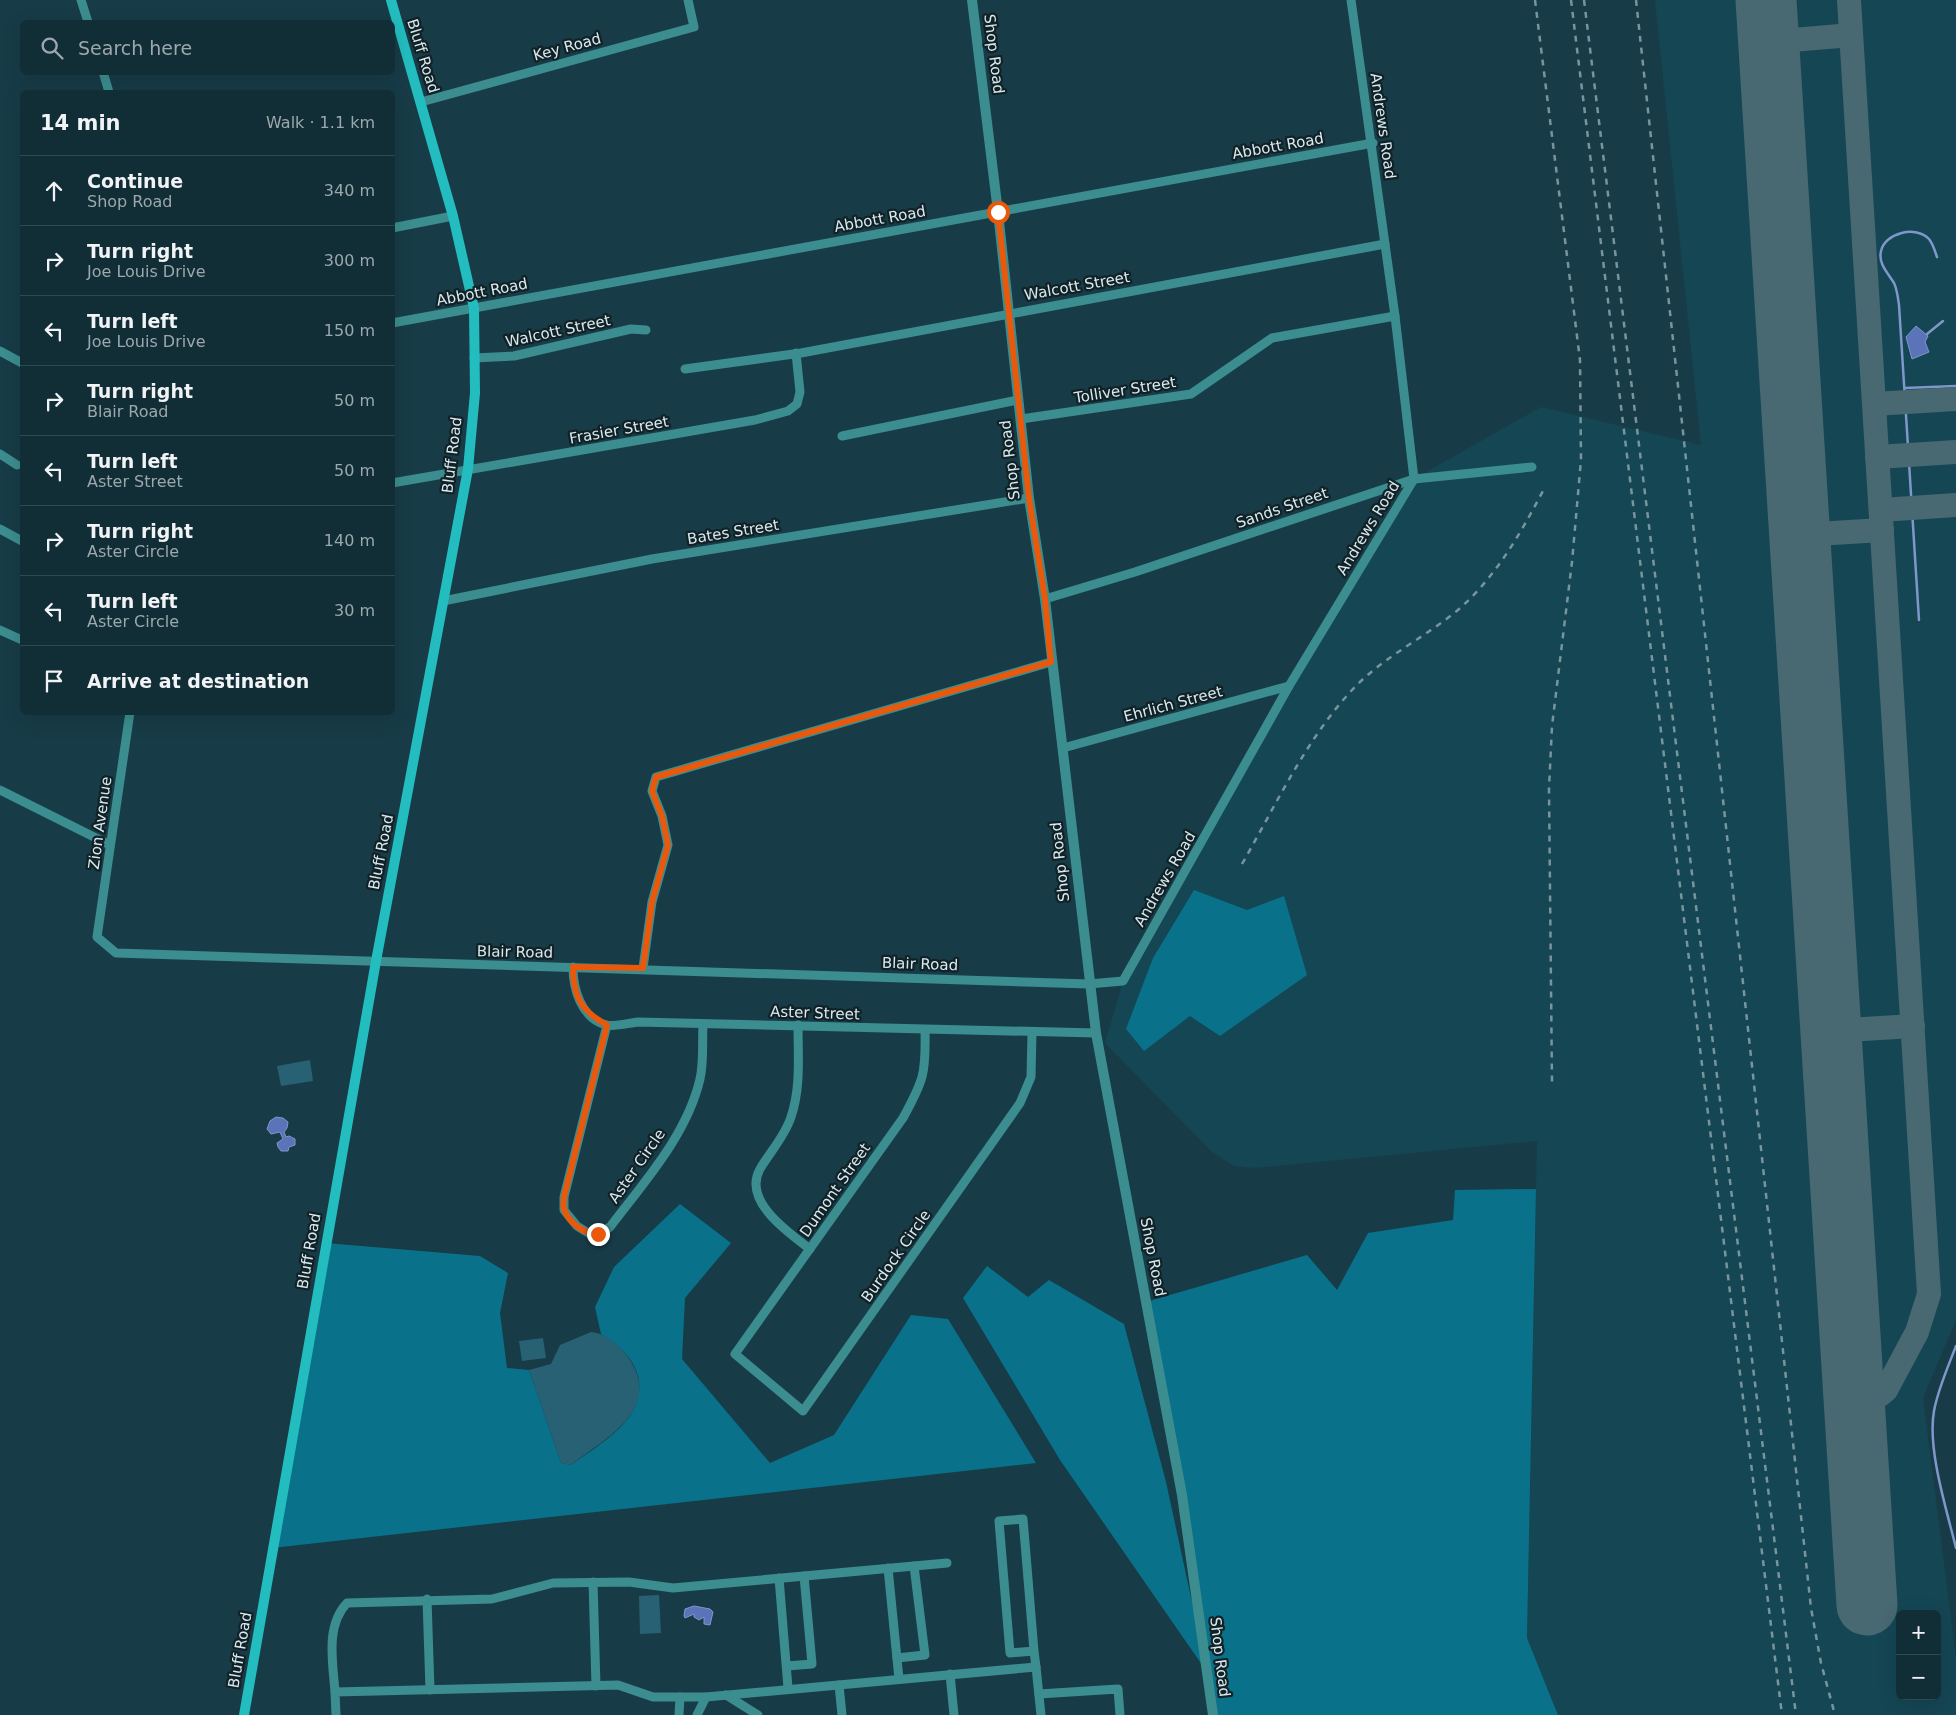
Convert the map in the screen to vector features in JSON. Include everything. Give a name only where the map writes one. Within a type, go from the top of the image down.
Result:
[{"type":"main road","name":"Bluff Road","points":[[244,1715],[376,961],[468,469],[474,393],[474,308],[454,216],[391,0]]},
{"type":"street","points":[[81,0],[87,20]]},
{"type":"street","name":"Key Road","points":[[422,102],[694,27],[688,0]]},
{"type":"street","name":"Shop Road","points":[[972,0],[998,212],[1029,498],[1045,599],[1089,984],[1096,1033],[1182,1494],[1212,1715]]},
{"type":"street","name":"Andrews Road","points":[[1089,984],[1123,981],[1289,686],[1414,479],[1395,316],[1351,0]]},
{"type":"street","points":[[104,75],[108,90]]},
{"type":"street","name":"Abbott Road","points":[[395,322],[1372,143]]},
{"type":"street","points":[[395,227],[454,216]]},
{"type":"street","name":"Walcott Street","points":[[685,369],[796,353],[1008,312],[1385,244]]},
{"type":"street","name":"Tolliver Street","points":[[1021,419],[1192,394],[1272,338],[1395,316]]},
{"type":"street","name":"Walcott Street","points":[[474,358],[514,356],[631,329],[646,330]]},
{"type":"street","points":[[0,351],[20,362]]},
{"type":"street","name":"Frasier Street","points":[[395,482],[755,420],[788,411],[797,404],[800,392],[796,353]]},
{"type":"street","points":[[842,436],[1018,400]]},
{"type":"street","points":[[0,454],[17,465]]},
{"type":"street","name":"Sands Street","points":[[1045,599],[1135,572],[1414,479],[1532,466]]},
{"type":"street","name":"Bates Street","points":[[443,601],[652,559],[1029,498]]},
{"type":"street","points":[[0,529],[20,540]]},
{"type":"street","points":[[0,630],[20,639]]},
{"type":"street","points":[[643,968],[652,902],[668,845],[662,816],[652,791],[656,777],[1051,662]]},
{"type":"street","name":"Ehrlich Street","points":[[1063,748],[1289,686]]},
{"type":"street","name":"Zion Avenue","points":[[97,937],[130,715]]},
{"type":"street","points":[[0,790],[110,845]]},
{"type":"street","name":"Blair Road","points":[[97,937],[116,953],[643,968],[1089,984]]},
{"type":"street","points":[[573,967],[573,985],[580,1002],[592,1017],[607,1025]]},
{"type":"street","name":"Aster Street","points":[[607,1025],[638,1022],[1032,1033],[1096,1033]]},
{"type":"street","name":"Aster Circle","points":[[607,1025],[564,1197],[564,1210],[577,1226],[590,1234],[598,1234],[610,1227],[669,1147],[693,1104],[701,1077],[703,1025]]},
{"type":"street","points":[[798,1026],[798,1090],[791,1118],[778,1144],[759,1171],[757,1194],[766,1212],[781,1228],[810,1249]]},
{"type":"street","name":"Dumont Street","points":[[735,1354],[903,1118],[919,1089],[926,1069],[925,1030]]},
{"type":"street","name":"Burdock Circle","points":[[735,1354],[803,1411],[1020,1103],[1031,1077],[1032,1033]]},
{"type":"street","points":[[1034,1652],[1010,1653],[999,1521],[1023,1518],[1041,1715]]},
{"type":"street","points":[[336,1715],[332,1646],[337,1613],[347,1603],[492,1598],[553,1583],[629,1582],[673,1588],[947,1563]]},
{"type":"street","points":[[897,1658],[925,1655],[914,1566]]},
{"type":"street","points":[[888,1568],[899,1679]]},
{"type":"street","points":[[787,1666],[812,1664],[804,1576]]},
{"type":"street","points":[[779,1578],[788,1688]]},
{"type":"street","points":[[592,1582],[596,1686]]},
{"type":"street","points":[[427,1599],[430,1690]]},
{"type":"street","points":[[335,1692],[618,1685],[652,1697],[706,1697],[788,1688],[1036,1667]]},
{"type":"street","points":[[950,1674],[954,1715]]},
{"type":"street","points":[[839,1685],[842,1715]]},
{"type":"street","points":[[1039,1694],[1118,1689],[1120,1715]]},
{"type":"street","points":[[726,1694],[758,1715]]},
{"type":"street","points":[[680,1697],[680,1715]]},
{"type":"street","points":[[696,1715],[706,1697]]},
{"type":"shaded area","points":[[1655,0],[1956,0],[1956,1320],[1923,1398],[1956,1658],[1956,1715],[1558,1715],[1527,1638],[1537,1141],[1254,1168],[1234,1166],[1211,1151],[1105,1043],[1123,981],[1414,479],[1541,407],[1701,445]]},
{"type":"shaded area","points":[[1916,326],[1928,336],[1925,342],[1929,352],[1912,359],[1906,337]]},
{"type":"shaded area","points":[[1194,890],[1247,910],[1284,896],[1307,975],[1220,1036],[1190,1016],[1144,1051],[1126,1029],[1153,958]]},
{"type":"shaded area","points":[[310,1060],[313,1081],[281,1086],[277,1066]]},
{"type":"shaded area","points":[[276,1117],[283,1118],[288,1122],[284,1132],[286,1137],[289,1136],[295,1139],[295,1145],[289,1147],[288,1151],[281,1151],[278,1147],[277,1143],[283,1139],[280,1132],[271,1134],[267,1129],[270,1121]]},
{"type":"shaded area","points":[[1536,1189],[1527,1638],[1558,1715],[1213,1715],[1207,1672],[1060,1460],[963,1298],[987,1266],[1028,1297],[1049,1280],[1124,1324],[1166,1482],[1205,1662],[1146,1302],[1307,1255],[1337,1290],[1368,1233],[1453,1220],[1455,1190]]},
{"type":"shaded area","points":[[680,1204],[731,1243],[685,1298],[682,1359],[770,1463],[834,1435],[911,1315],[948,1319],[1036,1463],[272,1548],[326,1243],[480,1256],[508,1273],[500,1313],[507,1368],[529,1370],[561,1463],[571,1465],[608,1439],[619,1428],[629,1417],[636,1405],[639,1391],[636,1369],[618,1346],[601,1334],[595,1307],[614,1267]]},
{"type":"shaded area","points":[[591,1332],[607,1337],[616,1343],[628,1357],[637,1375],[639,1392],[635,1407],[626,1420],[600,1444],[571,1465],[561,1463],[529,1370],[551,1364],[560,1345]]},
{"type":"shaded area","points":[[543,1338],[546,1358],[522,1361],[519,1341]]},
{"type":"shaded area","points":[[659,1595],[661,1633],[640,1634],[639,1596]]},
{"type":"shaded area","points":[[694,1606],[710,1609],[713,1612],[710,1625],[704,1624],[704,1617],[699,1620],[694,1617],[694,1614],[685,1618],[685,1609]]},
{"type":"waterway","points":[[1919,620],[1899,305],[1895,285],[1884,268],[1880,256],[1888,240],[1902,233],[1917,232],[1929,239],[1937,257]]},
{"type":"waterway","points":[[1927,334],[1943,321]]},
{"type":"waterway","points":[[1905,388],[1956,386]]},
{"type":"waterway","points":[[1956,1346],[1938,1395],[1933,1426],[1933,1443],[1939,1480],[1956,1548]]},
{"type":"taxiway","points":[[1849,0],[1929,1294],[1917,1332],[1886,1390],[1880,1395],[1854,1398]]},
{"type":"taxiway","points":[[1769,42],[1851,35]]},
{"type":"taxiway","points":[[1874,404],[1956,399]]},
{"type":"taxiway","points":[[1877,457],[1956,452]]},
{"type":"taxiway","points":[[1881,510],[1956,505]]},
{"type":"taxiway","points":[[1800,535],[1882,530]]},
{"type":"taxiway","points":[[1831,1031],[1913,1026]]},
{"type":"runway","points":[[1766,0],[1867,1605]]},
{"type":"railway","points":[[1535,0],[1580,360],[1581,460],[1572,562],[1552,726],[1549,789],[1552,1083]]},
{"type":"railway","points":[[1571,0],[1782,1715]]},
{"type":"railway","points":[[1584,0],[1796,1715]]},
{"type":"railway","points":[[1636,0],[1811,1608],[1821,1663],[1835,1715]]},
{"type":"railway","points":[[1242,864],[1306,751],[1336,708],[1376,668],[1453,614],[1468,601],[1494,571],[1516,539],[1545,487]]},
{"type":"route","points":[[598,1234],[590,1234],[577,1226],[564,1210],[564,1197],[607,1025],[592,1017],[580,1002],[573,985],[573,967],[643,968],[652,902],[668,845],[662,816],[652,791],[656,777],[1051,662],[1045,599],[1029,498],[998,212]]}]
